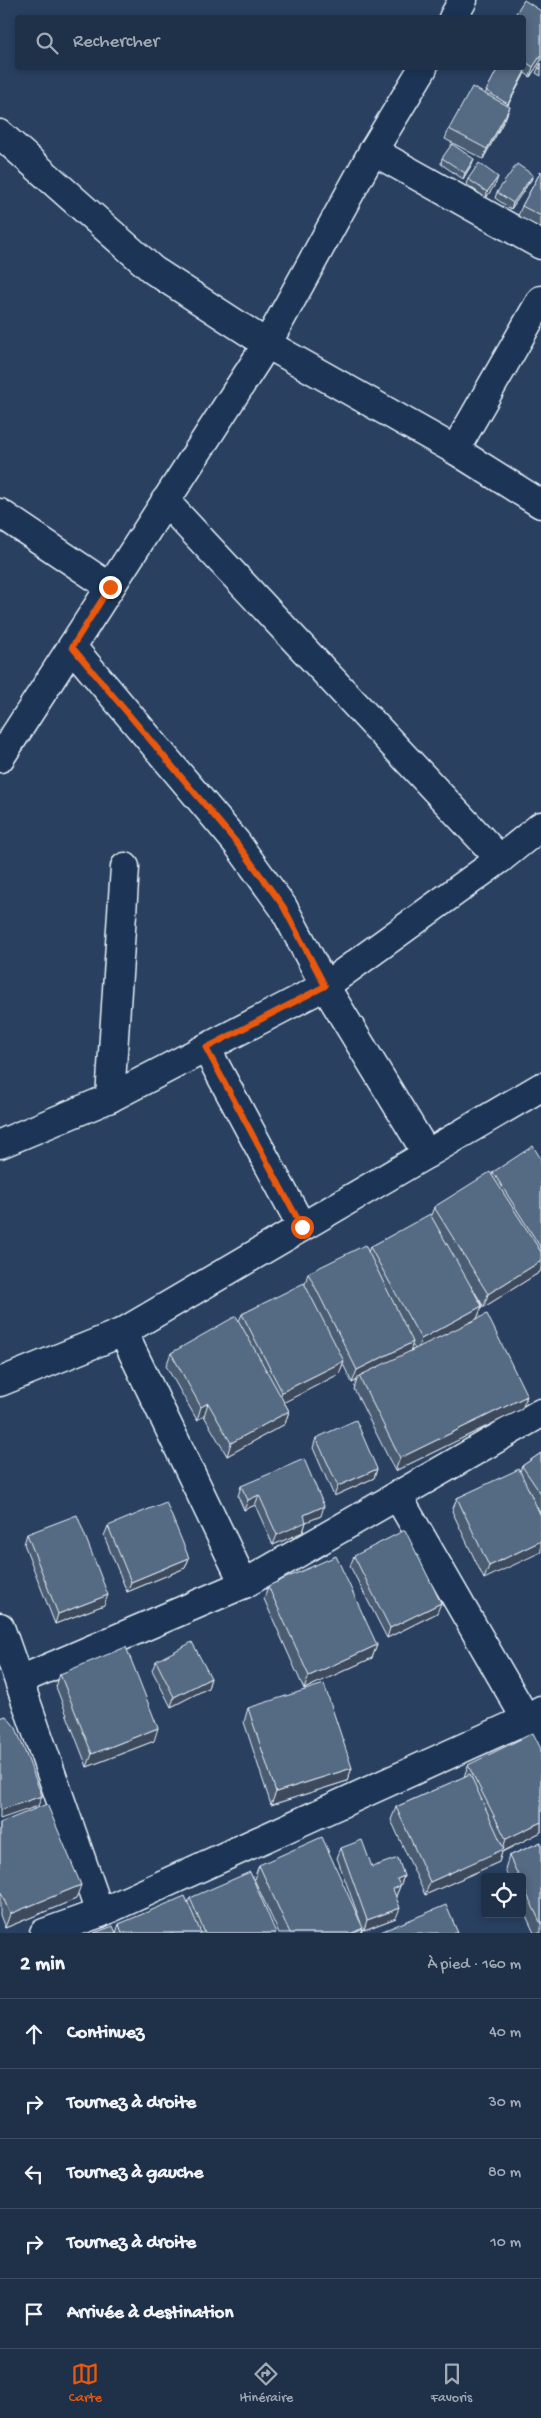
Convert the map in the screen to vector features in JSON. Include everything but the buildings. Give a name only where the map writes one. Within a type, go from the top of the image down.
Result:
[{"type":"street","points":[[455,15],[463,0]]},
{"type":"street","points":[[0,758],[267,344],[373,151],[422,70]]},
{"type":"street","points":[[0,134],[153,270],[267,344],[455,450],[541,504]]},
{"type":"street","points":[[373,151],[541,245]]},
{"type":"street","points":[[455,450],[541,300]]},
{"type":"street","points":[[165,501],[500,859]]},
{"type":"street","points":[[0,513],[110,587]]},
{"type":"street","points":[[72,647],[236,842],[283,906],[325,986],[427,1154]]},
{"type":"street","points":[[0,1144],[110,1098],[325,986],[500,859],[541,826]]},
{"type":"street","points":[[110,1098],[126,867]]},
{"type":"street","points":[[206,1048],[302,1227]]},
{"type":"street","points":[[0,1382],[124,1332],[541,1087]]},
{"type":"street","points":[[124,1332],[244,1584]]},
{"type":"street","points":[[20,1680],[244,1584],[541,1413]]},
{"type":"street","points":[[397,1496],[534,1715],[541,1745]]},
{"type":"street","points":[[0,1627],[100,1913]]},
{"type":"street","points":[[44,1933],[100,1913],[534,1715]]},
{"type":"route","points":[[110,587],[72,647],[236,842],[283,906],[325,986],[206,1048],[302,1227]]}]
